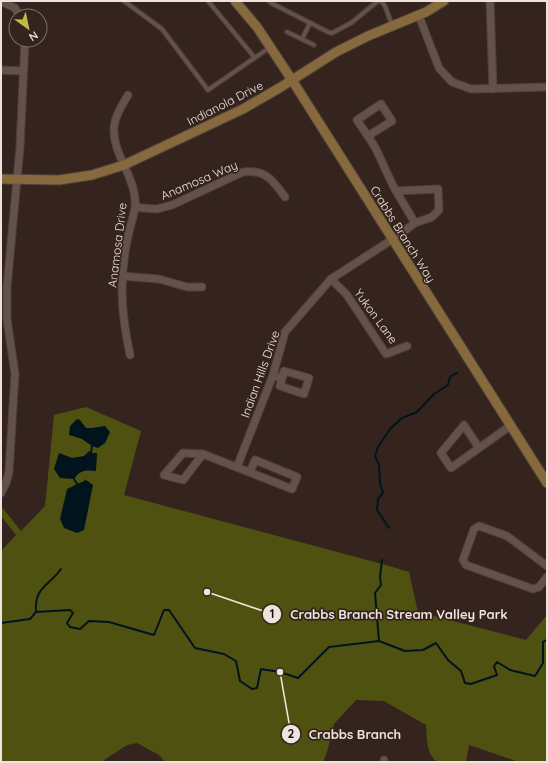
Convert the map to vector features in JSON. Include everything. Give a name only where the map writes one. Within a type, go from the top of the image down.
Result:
[{"type":"street","name":"Crabbs Branch Way","points":[[234,1],[256,27],[292,80],[547,483]]},
{"type":"street","name":"Indianola Drive","points":[[1,179],[59,180],[92,175],[124,165],[244,109],[336,52],[361,39],[419,16],[444,1]]},
{"type":"street","points":[[490,1],[493,89]]},
{"type":"street","points":[[1,2],[15,8]]},
{"type":"street","points":[[419,16],[439,68],[447,78],[462,87],[471,89],[547,87]]},
{"type":"street","points":[[1,493],[9,472],[15,374],[7,319],[7,288],[20,147],[25,48]]},
{"type":"street","points":[[1,70],[24,71]]},
{"type":"street","name":"Anamosa Drive","points":[[128,95],[116,117],[114,138],[133,188],[135,206],[126,246],[122,276],[121,303],[130,355]]},
{"type":"street","points":[[368,136],[392,120],[381,104],[357,120],[375,148],[387,176],[415,223]]},
{"type":"street","name":"Anamosa Way","points":[[135,206],[158,209],[172,205],[243,172],[252,171],[259,172],[266,176],[277,185],[285,197]]},
{"type":"street","name":"Indian Hills Drive","points":[[237,467],[273,376],[285,332],[332,279],[415,223],[432,217],[439,210],[438,189],[396,191]]},
{"type":"street","points":[[122,276],[160,279],[186,287],[202,287]]},
{"type":"street","name":"Yukon Lane","points":[[332,279],[347,295],[386,354],[407,346]]},
{"type":"street","points":[[273,376],[282,379]]},
{"type":"street","points":[[479,448],[464,425],[441,453],[451,468],[510,426]]},
{"type":"street","points":[[203,454],[182,480],[164,475],[183,452],[203,454],[292,489],[297,477],[254,460],[250,472]]},
{"type":"street","points":[[547,566],[507,536],[479,526],[474,529],[463,560],[466,566],[533,589],[539,587],[547,577]]},
{"type":"lane","points":[[124,1],[162,29],[208,90],[270,48]]},
{"type":"lane","points":[[208,1],[254,58]]},
{"type":"lane","points":[[269,1],[332,33],[351,23],[378,1]]},
{"type":"lane","points":[[381,1],[387,11],[392,26]]},
{"type":"lane","points":[[302,39],[310,23]]},
{"type":"lane","points":[[287,32],[314,45]]},
{"type":"shaded area","points":[[86,407],[141,431],[124,495],[409,572],[418,612],[526,640],[547,615],[547,762],[519,762],[469,745],[466,762],[437,762],[429,750],[426,725],[384,701],[356,700],[334,724],[323,762],[165,762],[159,755],[137,743],[127,745],[101,762],[1,762],[1,551],[16,535],[1,516],[1,506],[21,531],[45,506],[54,415]]},
{"type":"water","points":[[77,419],[80,420],[86,428],[105,426],[110,432],[105,443],[98,448],[82,439],[69,435],[70,426]]},
{"type":"water","points":[[89,451],[91,453],[97,453],[96,471],[84,471],[74,479],[60,478],[54,469],[59,453],[72,458],[84,456]]},
{"type":"water","points":[[86,480],[93,485],[84,530],[77,533],[64,528],[60,519],[67,489]]},
{"type":"waterway","points":[[389,528],[377,510],[378,499],[383,493],[380,483],[379,465],[375,456],[378,447],[390,429],[402,418],[417,412],[434,394],[448,385],[450,377],[457,373]]},
{"type":"waterway","points":[[91,453],[92,446]]},
{"type":"waterway","points":[[74,479],[77,484]]},
{"type":"waterway","points":[[379,641],[375,593],[381,585],[380,577],[382,560]]},
{"type":"waterway","points":[[36,612],[37,597],[43,588],[61,569]]},
{"type":"waterway","points":[[1,623],[30,619],[36,612],[70,610],[73,613],[67,623],[70,627],[80,629],[89,621],[109,622],[154,635],[164,610],[169,610],[195,648],[224,654],[236,661],[240,681],[252,689],[257,688],[261,669],[280,672],[298,678],[329,647],[379,641],[405,651],[423,650],[436,643],[448,660],[461,671],[465,683],[471,684],[497,675],[494,666],[497,662],[510,670],[535,676],[543,663],[543,642],[547,640]]},
{"type":"place","name":"Crabbs Branch Stream Valley Park","points":[[207,592]]},
{"type":"place","name":"Crabbs Branch","points":[[280,672]]}]
